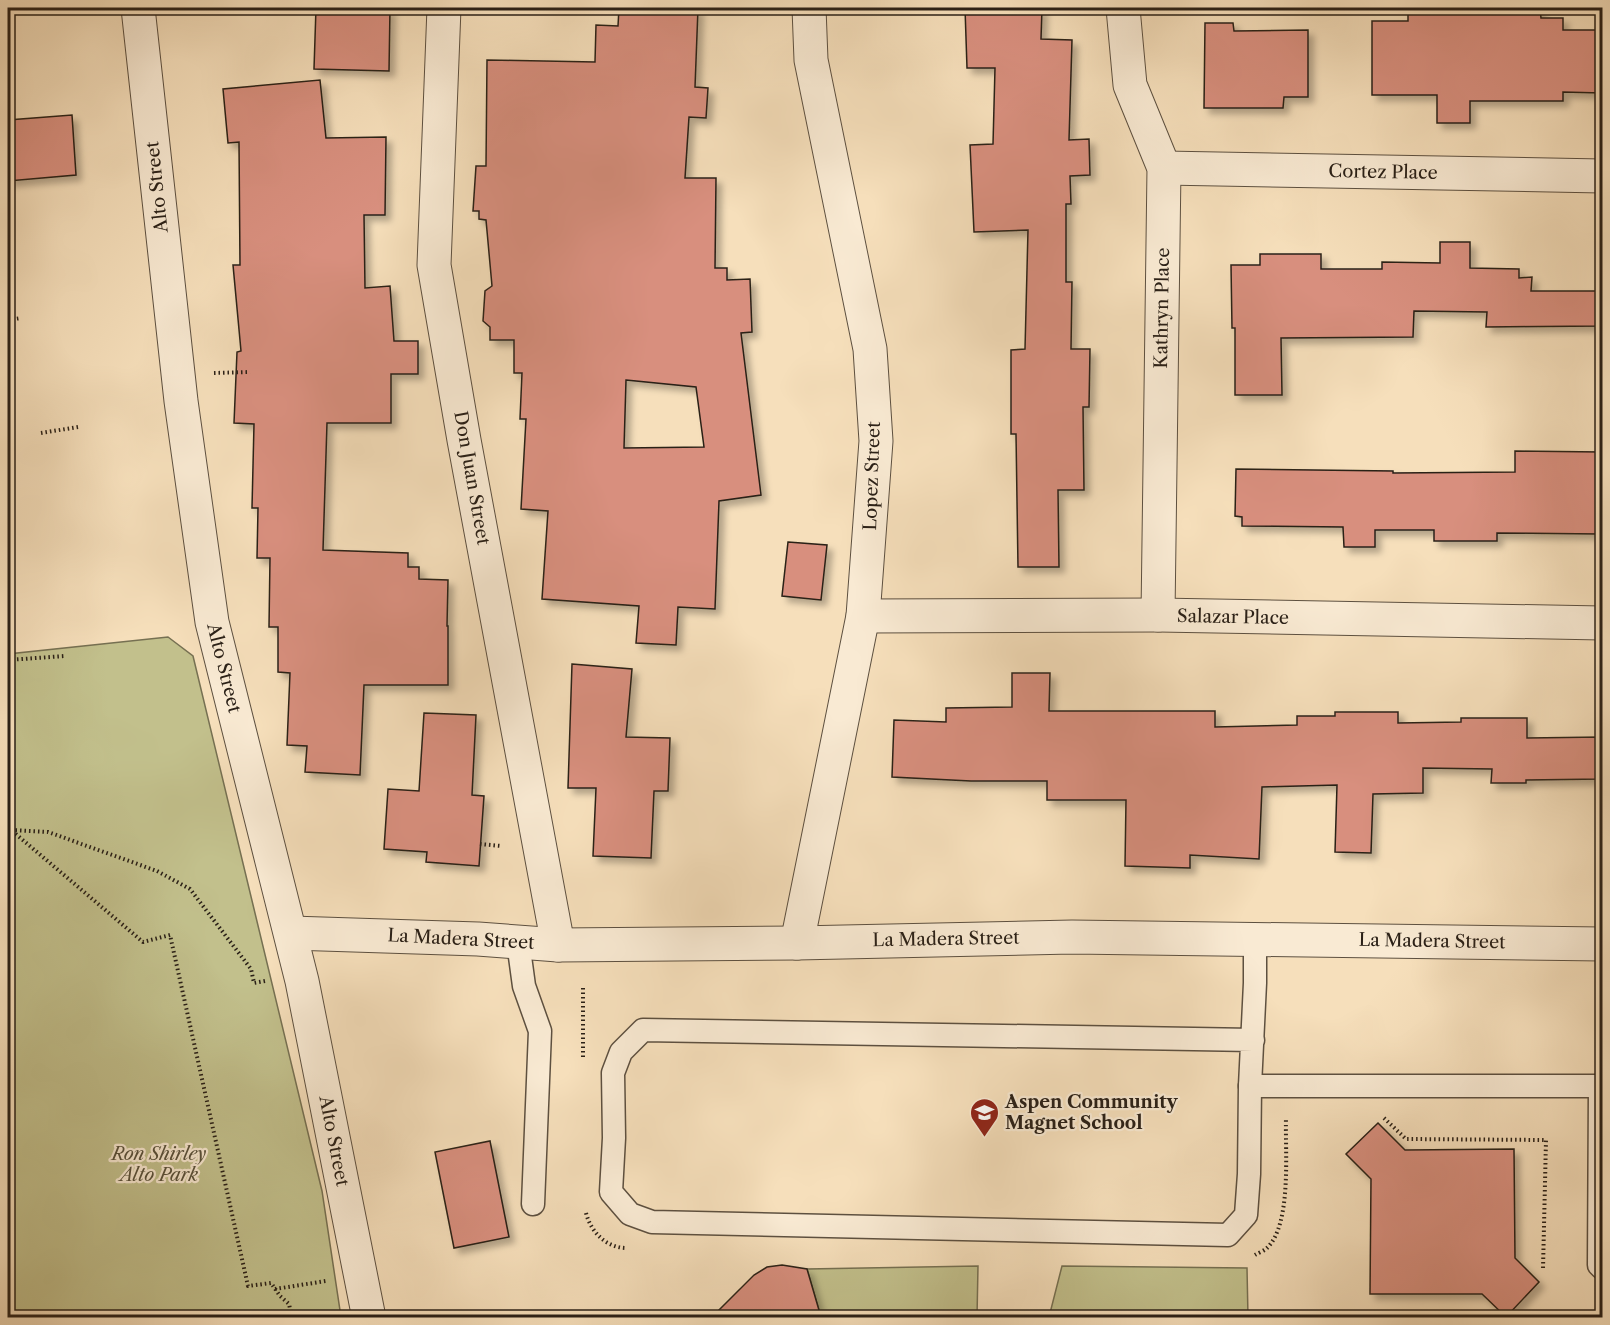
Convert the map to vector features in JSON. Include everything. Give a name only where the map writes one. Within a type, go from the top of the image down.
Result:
[{"type":"street","name":"Alto Street","points":[[138,8],[181,401],[212,622],[302,981],[369,1317]]},
{"type":"street","name":"Don Juan Street","points":[[444,8],[434,265],[558,945]]},
{"type":"street","name":"Lopez Street","points":[[797,943],[863,616],[876,441],[870,349],[811,60],[808,8]]},
{"type":"street","name":"Kathryn Place","points":[[1123,8],[1130,85],[1164,168],[1158,615]]},
{"type":"street","name":"Cortez Place","points":[[1164,168],[1602,176]]},
{"type":"street","name":"Salazar Place","points":[[863,616],[1158,615],[1602,623]]},
{"type":"street","name":"La Madera Street","points":[[291,933],[558,945],[1072,937],[1602,944]]},
{"type":"lane","points":[[1253,1040],[643,1030],[621,1052],[613,1073],[614,1138],[611,1192],[630,1214],[652,1222],[1228,1235],[1246,1215],[1249,1174],[1250,1086],[1253,1040],[1255,983],[1255,939]]},
{"type":"lane","points":[[518,942],[524,986],[540,1031],[533,1204]]},
{"type":"lane","points":[[1250,1086],[1600,1086],[1599,1265],[1602,1268]]},
{"type":"path","points":[[8,320],[21,318]]},
{"type":"path","points":[[211,374],[250,372]]},
{"type":"path","points":[[41,433],[78,427]]},
{"type":"path","points":[[8,660],[65,656]]},
{"type":"path","points":[[9,830],[48,832],[157,871],[190,889],[251,969],[254,983],[272,980]]},
{"type":"path","points":[[9,830],[143,942],[170,935],[248,1286],[271,1283],[280,1296],[290,1304],[292,1317]]},
{"type":"path","points":[[1382,1116],[1407,1139],[1546,1140],[1543,1269]]},
{"type":"path","points":[[1286,1119],[1296,1119]]},
{"type":"path","points":[[275,1289],[332,1280]]},
{"type":"green space","name":"Ron Shirley Alto Park","points":[[168,637],[193,656],[322,1191],[341,1317],[8,1317],[8,654]]},
{"type":"green space","points":[[978,1266],[977,1317],[821,1317],[807,1269]]},
{"type":"green space","points":[[1062,1266],[1247,1268],[1248,1317],[1049,1317]]},
{"type":"building","points":[[316,8],[390,8],[389,71],[314,69]]},
{"type":"building","points":[[619,8],[698,8],[695,87],[708,88],[706,118],[689,117],[685,178],[716,178],[715,268],[727,268],[727,280],[750,279],[752,332],[741,333],[761,495],[719,501],[715,609],[678,607],[676,645],[636,643],[639,606],[542,599],[548,511],[521,509],[526,419],[520,419],[522,373],[514,373],[514,340],[490,340],[490,327],[483,321],[485,291],[492,286],[486,220],[479,219],[479,211],[473,211],[476,166],[486,166],[487,60],[595,62],[596,25],[618,26]],"holes":[[[626,380],[696,387],[704,447],[624,448]]]},
{"type":"building","points":[[965,8],[1042,8],[1041,39],[1072,40],[1069,140],[1089,139],[1090,175],[1070,176],[1071,204],[1066,204],[1066,282],[1072,282],[1071,349],[1090,349],[1089,407],[1083,407],[1084,490],[1058,490],[1059,567],[1018,567],[1016,434],[1011,434],[1011,350],[1025,349],[1028,230],[974,232],[970,145],[993,144],[995,68],[967,68]]},
{"type":"building","points":[[1408,8],[1540,8],[1541,18],[1563,18],[1563,30],[1602,30],[1602,93],[1563,92],[1563,101],[1470,101],[1470,123],[1437,123],[1437,95],[1372,95],[1372,21],[1408,21]]},
{"type":"building","points":[[1205,23],[1233,23],[1234,31],[1308,30],[1308,97],[1284,97],[1283,108],[1204,108]]},
{"type":"building","points":[[320,80],[326,138],[386,137],[385,215],[364,215],[365,288],[390,286],[394,341],[418,341],[418,374],[391,374],[391,423],[327,423],[323,550],[408,553],[408,567],[419,567],[419,579],[448,580],[448,685],[364,685],[360,775],[305,772],[307,746],[287,745],[290,673],[278,672],[278,627],[269,627],[270,558],[257,558],[258,508],[252,508],[254,424],[234,423],[237,352],[241,351],[233,265],[240,265],[239,142],[228,143],[223,89]]},
{"type":"building","points":[[72,115],[76,175],[8,181],[8,120]]},
{"type":"building","points":[[1440,242],[1470,242],[1470,268],[1519,269],[1519,278],[1532,277],[1531,291],[1602,291],[1602,326],[1486,327],[1487,312],[1414,311],[1413,337],[1281,338],[1282,395],[1235,395],[1235,328],[1232,328],[1231,265],[1260,265],[1260,254],[1321,254],[1321,269],[1382,269],[1382,262],[1440,263]]},
{"type":"building","points":[[1515,451],[1601,452],[1600,534],[1497,533],[1497,541],[1434,541],[1434,530],[1375,530],[1375,547],[1344,547],[1343,527],[1242,526],[1242,517],[1235,516],[1236,469],[1393,471],[1393,473],[1515,472]]},
{"type":"building","points":[[788,542],[827,545],[821,600],[782,596]]},
{"type":"building","points":[[572,664],[632,669],[626,737],[670,738],[668,791],[654,791],[651,858],[593,856],[596,788],[568,788]]},
{"type":"building","points":[[1012,673],[1050,673],[1049,711],[1215,711],[1215,727],[1297,725],[1297,716],[1335,716],[1335,712],[1398,712],[1398,723],[1461,722],[1461,718],[1527,718],[1527,738],[1602,737],[1602,779],[1491,783],[1492,769],[1423,768],[1423,793],[1373,794],[1371,853],[1335,852],[1337,785],[1262,787],[1259,859],[1190,855],[1190,868],[1125,866],[1126,800],[1047,800],[1047,781],[971,781],[892,777],[894,720],[946,722],[946,708],[1012,707]]},
{"type":"building","points":[[424,713],[476,715],[472,795],[484,796],[479,866],[426,862],[427,852],[384,849],[388,789],[419,791]]},
{"type":"building","points":[[1378,1123],[1405,1150],[1514,1149],[1515,1258],[1539,1282],[1506,1317],[1482,1294],[1370,1294],[1371,1179],[1346,1154]]},
{"type":"building","points":[[490,1141],[509,1237],[454,1248],[435,1152]]},
{"type":"building","points":[[782,1265],[807,1269],[821,1317],[712,1317],[754,1275],[767,1267]]},
{"type":"place","name":"Aspen Community Magnet School","points":[[984,1138]]}]
